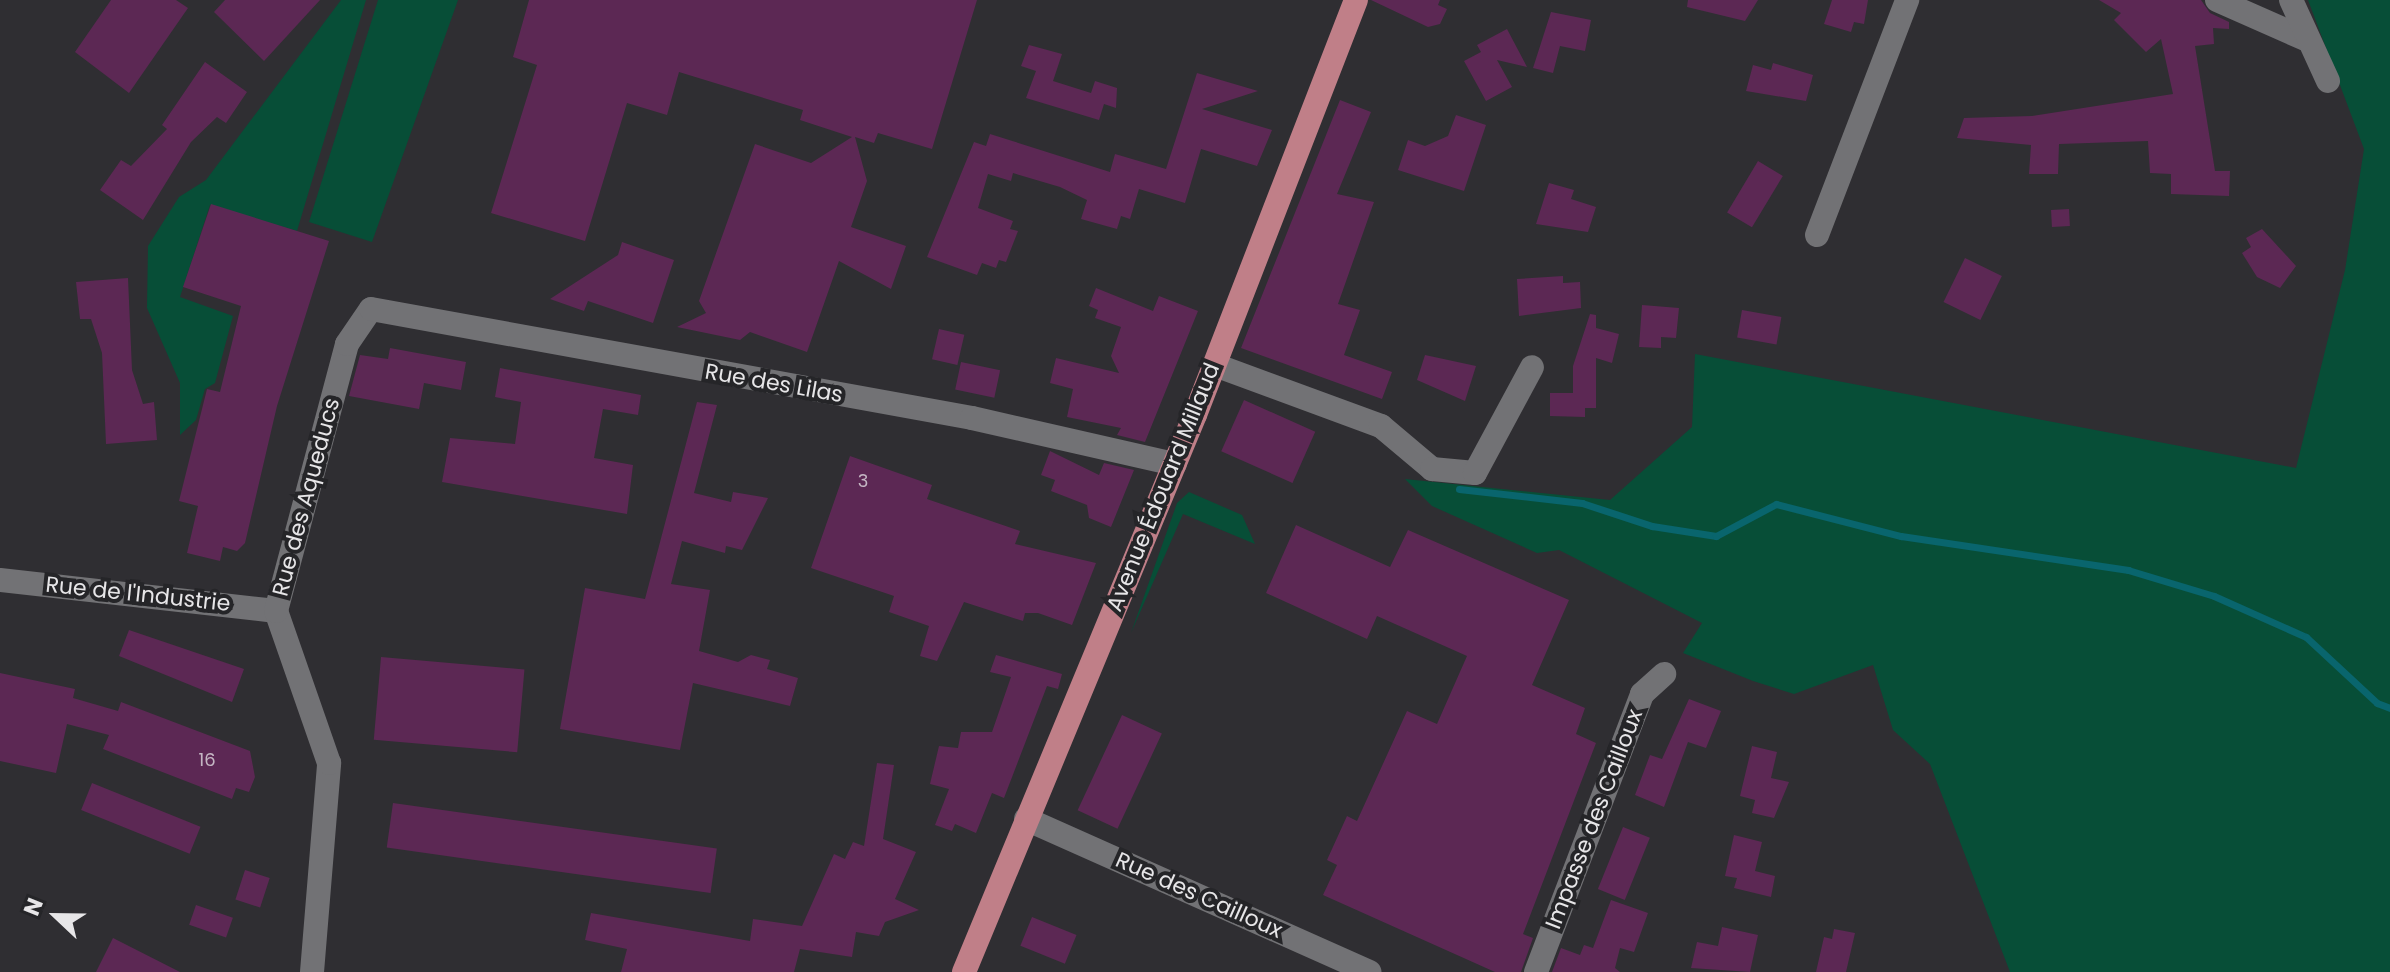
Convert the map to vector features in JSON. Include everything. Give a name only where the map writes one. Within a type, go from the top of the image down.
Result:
[{"type":"main road","name":"Avenue Édouard Millaud","points":[[964,972],[1215,365],[1356,0]]},
{"type":"street","points":[[1817,235],[1907,0]]},
{"type":"street","points":[[2217,0],[2305,39]]},
{"type":"street","points":[[2291,0],[2305,39],[2328,81]]},
{"type":"street","name":"Rue des Lilas","points":[[371,309],[972,418],[1175,464]]},
{"type":"street","name":"Rue des Aqueducs","points":[[312,972],[329,763],[276,611],[347,344],[371,309]]},
{"type":"street","points":[[1215,365],[1381,426],[1432,469],[1475,473],[1532,367]]},
{"type":"street","name":"Rue de l'Industrie","points":[[0,580],[276,611]]},
{"type":"street","name":"Impasse des Cailloux","points":[[1536,972],[1642,694],[1664,674]]},
{"type":"street","name":"Rue des Cailloux","points":[[1026,819],[1370,972]]},
{"type":"green space","points":[[341,0],[366,0],[297,231],[210,205],[180,297],[233,316],[215,383],[205,389],[196,420],[180,435],[180,383],[147,308],[148,246],[179,197],[206,180]]},
{"type":"green space","points":[[378,0],[458,0],[372,242],[309,222]]},
{"type":"green space","points":[[2308,0],[2390,0],[2390,972],[2010,972],[1930,764],[1893,730],[1873,665],[1794,694],[1753,681],[1683,653],[1702,623],[1559,550],[1537,553],[1432,506],[1405,479],[1610,500],[1692,427],[1695,354],[2296,468],[2345,270],[2364,149]]},
{"type":"green space","points":[[1189,492],[1242,515],[1255,544],[1183,514],[1131,633],[1177,503]]},
{"type":"building","points":[[111,0],[176,0],[188,8],[129,93],[75,52]]},
{"type":"building","points":[[225,0],[320,0],[264,61],[214,12]]},
{"type":"building","points":[[529,0],[977,0],[932,149],[878,133],[874,143],[855,137],[867,181],[851,227],[906,246],[891,289],[839,261],[807,352],[750,332],[740,340],[677,327],[706,313],[699,301],[755,144],[811,163],[852,137],[800,120],[803,110],[679,72],[667,115],[627,103],[585,241],[491,213],[537,65],[513,57]]},
{"type":"building","points":[[1371,0],[1440,0],[1438,5],[1447,9],[1440,24],[1428,27]]},
{"type":"building","points":[[1688,0],[1758,0],[1745,21],[1687,7]]},
{"type":"building","points":[[1832,0],[1868,0],[1864,24],[1854,22],[1851,32],[1824,24]]},
{"type":"building","points":[[2099,0],[2201,0],[2210,13],[2229,22],[2229,29],[2213,28],[2214,44],[2195,46],[2215,171],[2230,171],[2229,196],[2171,194],[2171,174],[2150,173],[2148,141],[2059,144],[2058,174],[2029,174],[2031,145],[1957,138],[1964,118],[2032,116],[2173,94],[2161,39],[2146,52],[2114,20],[2121,13]]},
{"type":"building","points":[[1551,12],[1591,20],[1585,51],[1560,46],[1553,73],[1533,68]]},
{"type":"building","points":[[1507,29],[1527,67],[1497,60],[1512,87],[1486,101],[1464,61],[1481,52],[1477,45]]},
{"type":"building","points":[[1029,45],[1062,54],[1053,81],[1091,93],[1095,81],[1117,88],[1116,108],[1104,104],[1099,120],[1026,98],[1036,71],[1021,66]]},
{"type":"building","points":[[205,62],[247,92],[226,123],[217,117],[191,142],[143,220],[100,190],[121,160],[131,166],[167,129],[162,125]]},
{"type":"building","points":[[1773,63],[1813,75],[1806,101],[1746,91],[1753,65],[1771,70]]},
{"type":"building","points":[[1197,73],[1258,91],[1202,109],[1272,130],[1257,166],[1201,149],[1185,203],[1139,189],[1130,219],[1121,216],[1117,229],[1081,219],[1087,200],[1060,187],[1013,173],[1011,181],[988,174],[978,208],[1013,221],[1010,229],[1018,231],[1006,262],[999,260],[996,268],[982,263],[977,275],[927,257],[974,142],[986,146],[990,134],[1110,172],[1115,154],[1166,169]]},
{"type":"building","points":[[1340,100],[1371,112],[1337,194],[1374,202],[1338,304],[1360,310],[1344,355],[1392,372],[1382,399],[1241,348]]},
{"type":"building","points":[[1456,115],[1486,125],[1464,191],[1398,170],[1408,140],[1425,146],[1448,136]]},
{"type":"building","points":[[1758,161],[1783,176],[1752,227],[1727,212]]},
{"type":"building","points":[[1549,183],[1574,190],[1571,199],[1596,207],[1588,232],[1536,224]]},
{"type":"building","points":[[211,204],[329,241],[277,406],[245,543],[237,551],[223,547],[220,561],[187,553],[198,506],[179,501],[207,389],[220,392],[241,306],[183,287]]},
{"type":"building","points":[[2069,209],[2070,226],[2052,227],[2051,210]]},
{"type":"building","points":[[2262,229],[2296,266],[2280,288],[2257,277],[2242,253],[2251,247],[2246,238]]},
{"type":"building","points":[[622,242],[674,260],[653,323],[588,301],[584,311],[550,299],[618,255]]},
{"type":"building","points":[[1965,258],[2002,276],[1980,320],[1944,302]]},
{"type":"building","points":[[1563,276],[1563,283],[1580,282],[1581,308],[1519,316],[1517,279]]},
{"type":"building","points":[[128,278],[132,370],[143,404],[154,402],[157,440],[106,444],[102,353],[91,319],[80,319],[76,282]]},
{"type":"building","points":[[1096,288],[1153,311],[1159,296],[1198,311],[1145,442],[1117,435],[1121,428],[1067,417],[1073,389],[1050,383],[1056,358],[1119,373],[1111,356],[1121,327],[1095,318],[1098,310],[1089,306]]},
{"type":"building","points":[[1642,305],[1679,308],[1676,338],[1661,337],[1661,348],[1639,347]]},
{"type":"building","points":[[1742,310],[1781,317],[1777,345],[1737,338]]},
{"type":"building","points":[[1590,314],[1596,315],[1596,328],[1619,334],[1612,363],[1596,358],[1596,408],[1585,408],[1585,417],[1550,416],[1550,393],[1573,393],[1573,366]]},
{"type":"building","points":[[939,329],[964,335],[957,365],[932,359]]},
{"type":"building","points":[[390,348],[466,362],[461,390],[424,383],[419,409],[349,396],[360,355],[388,359]]},
{"type":"building","points":[[1425,355],[1476,366],[1465,401],[1417,380]]},
{"type":"building","points":[[961,362],[1000,370],[994,398],[955,389]]},
{"type":"building","points":[[500,368],[641,395],[638,415],[603,409],[594,458],[633,465],[627,514],[442,482],[450,438],[515,444],[521,402],[495,397]]},
{"type":"building","points":[[1244,400],[1315,432],[1292,483],[1221,451]]},
{"type":"building","points":[[697,402],[717,405],[694,493],[731,502],[733,492],[768,498],[742,550],[726,546],[725,553],[682,541],[671,584],[710,590],[699,651],[738,662],[751,655],[770,660],[767,669],[798,678],[790,706],[693,683],[680,750],[560,729],[585,588],[645,599]]},
{"type":"building","points":[[1050,451],[1099,475],[1104,463],[1134,470],[1111,527],[1089,518],[1087,505],[1051,491],[1055,480],[1041,475]]},
{"type":"building","points":[[850,456],[932,485],[927,499],[1020,531],[1015,544],[1096,563],[1072,625],[1038,613],[1025,613],[1023,621],[964,602],[937,661],[920,656],[929,626],[889,612],[894,596],[811,568]]},
{"type":"building","points":[[1296,525],[1390,567],[1408,530],[1569,600],[1532,685],[1585,708],[1576,734],[1596,743],[1523,934],[1533,938],[1521,972],[1495,972],[1323,895],[1337,865],[1327,860],[1347,816],[1357,821],[1407,711],[1437,724],[1467,656],[1377,616],[1367,639],[1266,593]]},
{"type":"building","points":[[129,630],[244,669],[232,702],[119,656]]},
{"type":"building","points":[[996,655],[1062,674],[1058,689],[1047,686],[1004,798],[992,793],[976,833],[955,824],[952,831],[935,825],[949,789],[930,784],[939,746],[958,748],[961,732],[992,732],[1011,677],[990,672]]},
{"type":"building","points":[[381,657],[524,670],[517,752],[374,740]]},
{"type":"building","points":[[0,673],[75,689],[73,698],[118,711],[121,702],[250,751],[255,777],[249,792],[236,788],[232,799],[103,749],[109,735],[67,724],[56,773],[0,761]]},
{"type":"building","points":[[1689,699],[1721,711],[1706,748],[1688,742],[1664,807],[1635,795],[1650,755],[1662,759]]},
{"type":"building","points":[[1122,715],[1162,734],[1118,829],[1078,810]]},
{"type":"building","points":[[1752,746],[1777,752],[1771,778],[1789,782],[1774,818],[1752,813],[1755,800],[1740,796]]},
{"type":"building","points":[[877,763],[894,765],[883,839],[916,852],[895,899],[919,910],[885,922],[879,936],[856,932],[852,957],[800,949],[794,972],[621,972],[627,949],[585,940],[591,913],[750,941],[753,919],[802,926],[834,854],[845,859],[853,842],[864,846]]},
{"type":"building","points":[[92,783],[200,827],[190,854],[81,810]]},
{"type":"building","points":[[393,803],[717,849],[711,893],[387,848]]},
{"type":"building","points":[[1623,827],[1650,838],[1625,900],[1598,889]]},
{"type":"building","points":[[1734,835],[1762,842],[1755,871],[1775,876],[1771,897],[1734,888],[1737,878],[1725,876]]},
{"type":"building","points":[[245,870],[270,878],[260,908],[235,899]]},
{"type":"building","points":[[1611,900],[1648,913],[1634,952],[1620,948],[1615,968],[1620,972],[1552,972],[1561,948],[1580,955],[1584,945],[1593,948]]},
{"type":"building","points":[[196,905],[233,918],[226,938],[189,925]]},
{"type":"building","points":[[1032,917],[1077,935],[1065,964],[1020,946]]},
{"type":"building","points":[[1722,927],[1758,935],[1750,972],[1691,968],[1697,942],[1718,946]]},
{"type":"building","points":[[1834,929],[1855,933],[1846,972],[1816,972],[1824,937],[1832,939]]},
{"type":"building","points":[[113,938],[180,972],[96,972]]},
{"type":"waterway","points":[[1459,489],[1582,503],[1652,526],[1716,536],[1776,504],[1901,536],[2128,570],[2214,596],[2306,637],[2377,703],[2390,708]]}]
